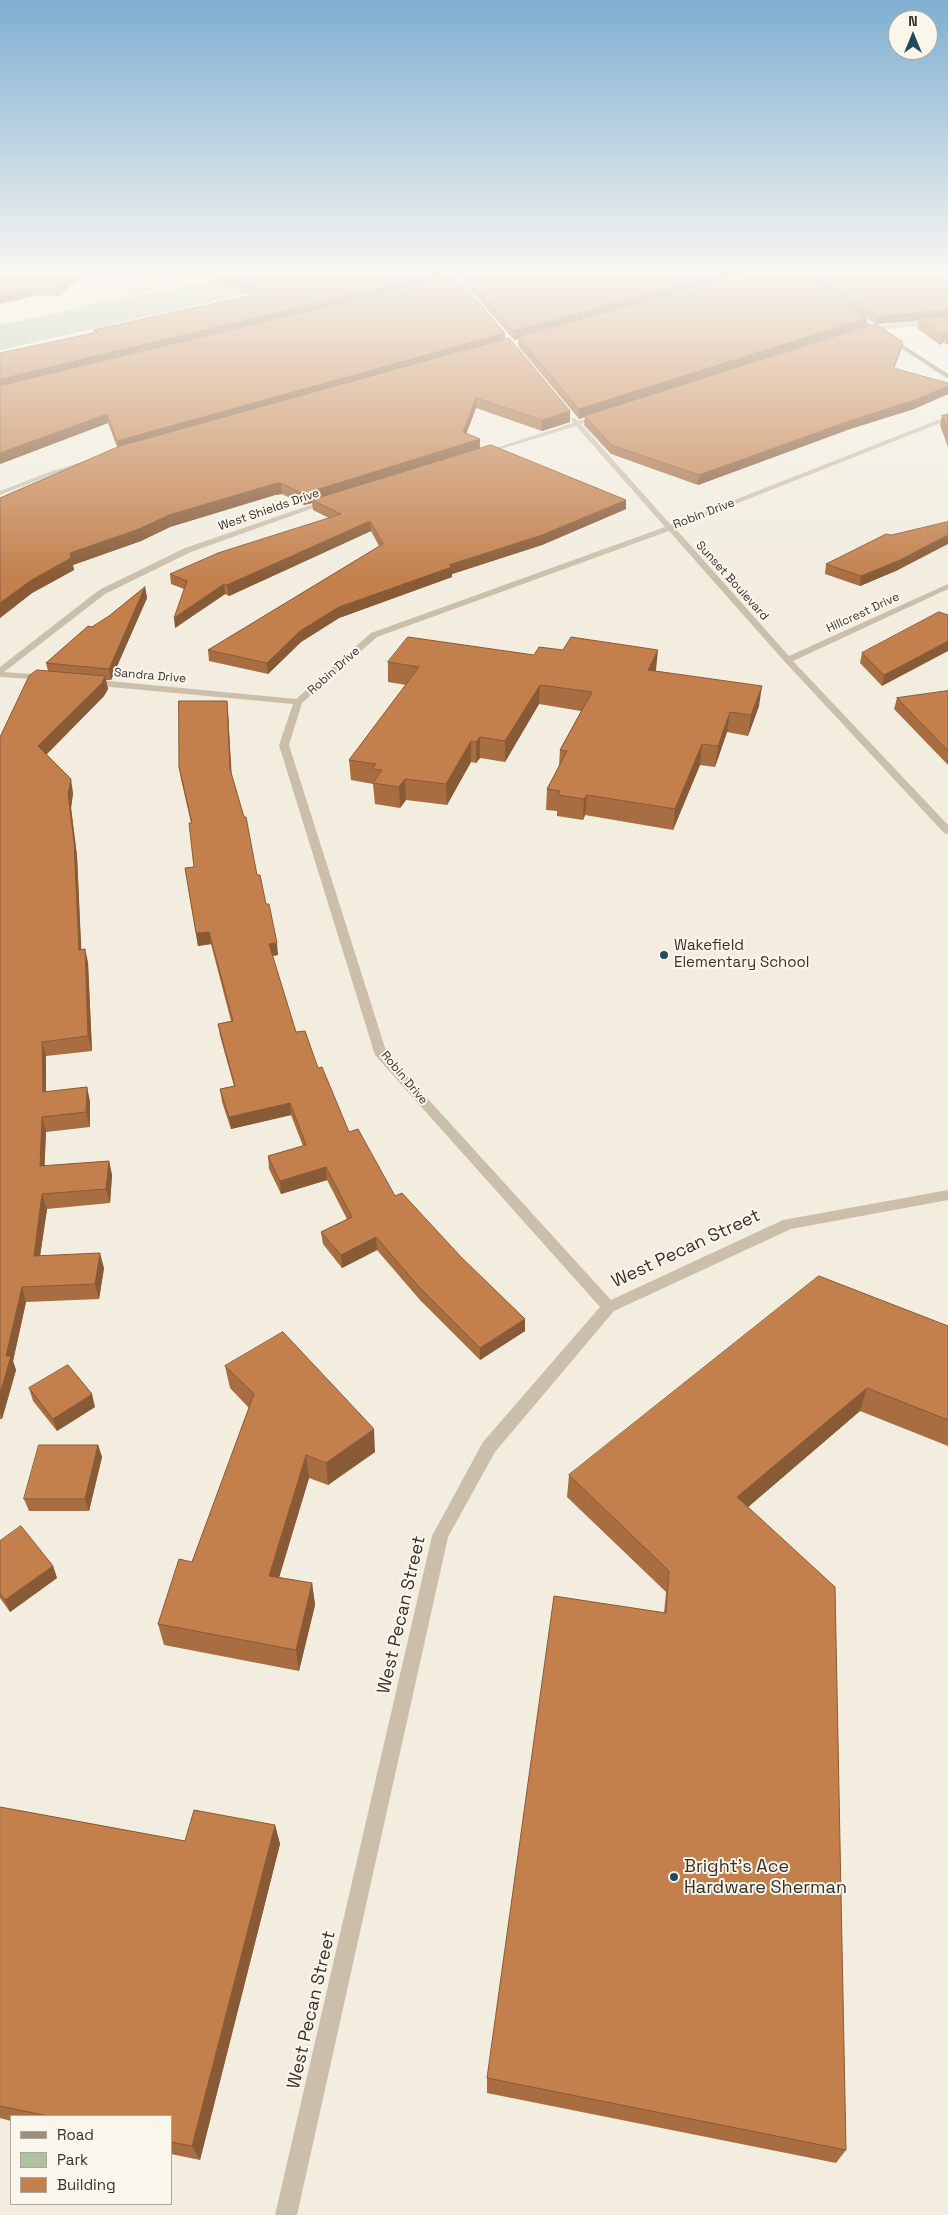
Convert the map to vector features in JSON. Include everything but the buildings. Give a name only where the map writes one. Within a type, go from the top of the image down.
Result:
[{"type":"street","name":"Sunset Boulevard","points":[[564,409],[788,660],[948,831]]},
{"type":"street","points":[[474,456],[604,415]]},
{"type":"street","name":"Robin Drive","points":[[609,1307],[381,1055],[284,745],[298,702],[374,635],[669,528],[948,418]]},
{"type":"street","points":[[0,492],[54,472],[92,461]]},
{"type":"street","name":"West Shields Drive","points":[[0,672],[102,592],[188,550],[333,499]]},
{"type":"street","name":"Hillcrest Drive","points":[[788,660],[948,586]]},
{"type":"street","points":[[0,672],[60,679]]},
{"type":"street","name":"Sandra Drive","points":[[80,681],[298,702]]},
{"type":"street","name":"West Pecan Street","points":[[286,2215],[440,1536],[489,1447],[609,1307],[788,1224],[948,1195]]},
{"type":"place","name":"Wakefield Elementary School","points":[[664,955]]},
{"type":"place","name":"Bright's Ace Hardware Sherman","points":[[674,1877]]}]
